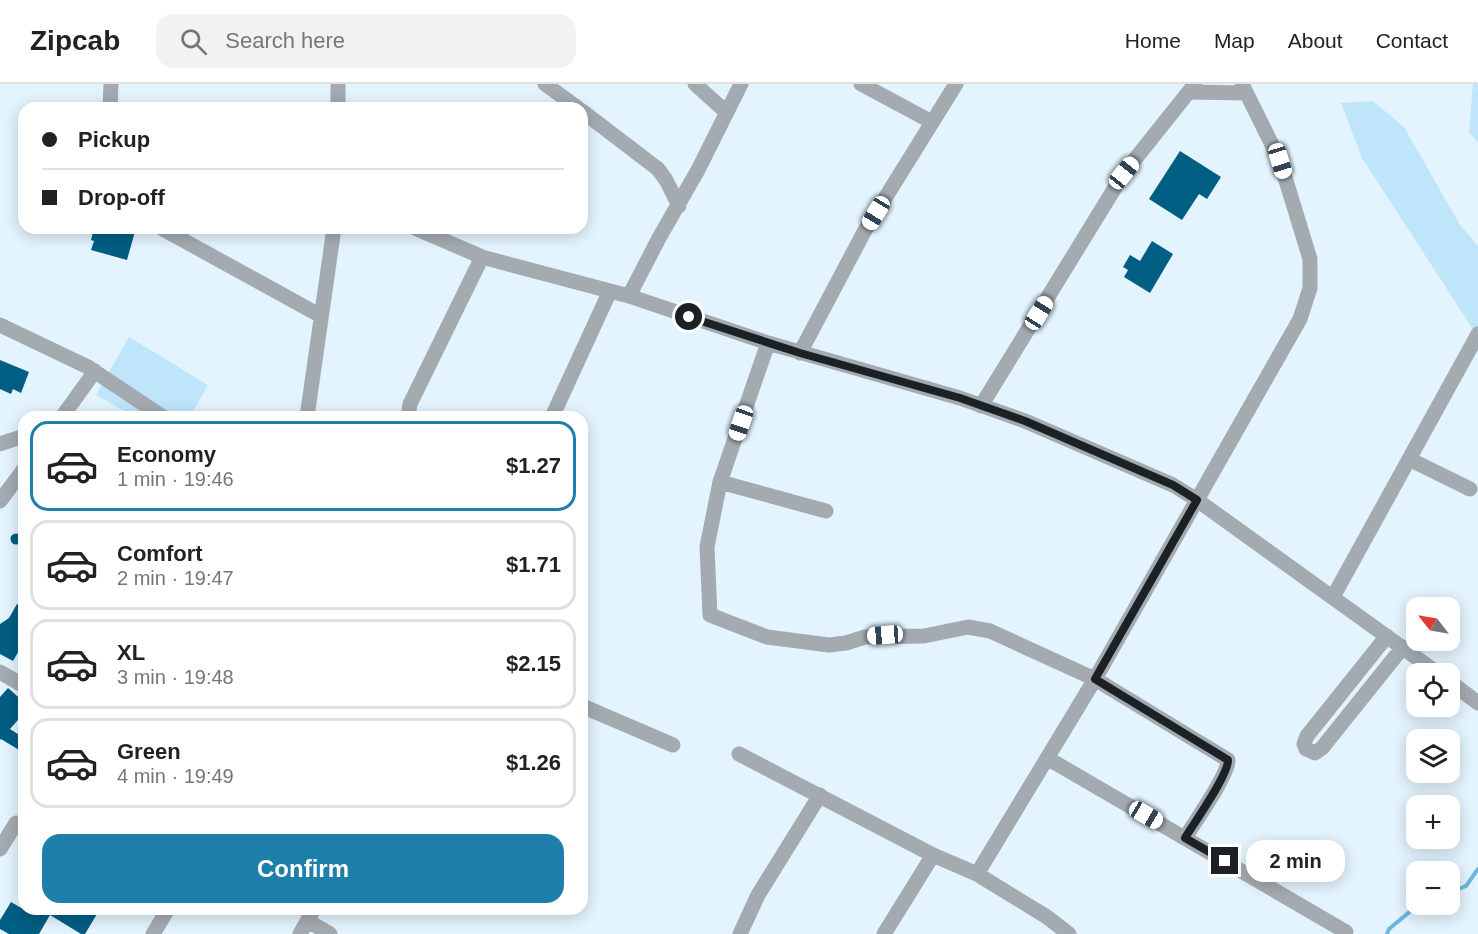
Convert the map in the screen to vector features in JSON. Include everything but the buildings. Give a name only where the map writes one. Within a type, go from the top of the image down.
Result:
[{"type":"street","points":[[110,102],[111,84]]},
{"type":"street","points":[[338,84],[338,102]]},
{"type":"street","points":[[545,84],[570,102]]},
{"type":"street","points":[[695,84],[726,112]]},
{"type":"street","points":[[629,296],[659,238],[679,206],[741,84]]},
{"type":"street","points":[[861,84],[932,122]]},
{"type":"street","points":[[800,353],[864,232],[956,84]]},
{"type":"street","points":[[977,874],[1095,679],[1300,319],[1310,288],[1310,259],[1280,161],[1244,88],[1193,88],[1124,173],[981,406]]},
{"type":"street","points":[[588,116],[658,169],[679,206]]},
{"type":"street","points":[[172,234],[321,316]]},
{"type":"street","points":[[308,411],[333,234]]},
{"type":"street","points":[[429,234],[482,257],[629,296],[768,344],[981,406],[1099,451],[1173,485],[1197,500],[1424,663]]},
{"type":"street","points":[[409,411],[410,404],[482,257]]},
{"type":"street","points":[[555,411],[610,291]]},
{"type":"street","points":[[0,325],[95,371],[154,411]]},
{"type":"street","points":[[1333,597],[1478,334]]},
{"type":"street","points":[[768,344],[720,483],[707,547],[708,612],[713,617],[767,637],[829,645],[865,637],[924,636],[968,627],[990,631],[1095,679],[1228,760],[1216,788],[1185,838]]},
{"type":"street","points":[[66,411],[95,371]]},
{"type":"street","points":[[0,444],[18,437]]},
{"type":"street","points":[[1409,459],[1470,489]]},
{"type":"street","points":[[0,501],[18,477]]},
{"type":"street","points":[[720,483],[826,511]]},
{"type":"street","points":[[1387,636],[1307,736],[1304,744],[1309,751],[1315,753],[1319,751],[1403,647]]},
{"type":"street","points":[[0,672],[18,682]]},
{"type":"street","points":[[1357,673],[1373,686]]},
{"type":"street","points":[[1460,689],[1478,703]]},
{"type":"street","points":[[588,709],[673,746]]},
{"type":"street","points":[[739,754],[933,855],[977,874],[1047,917],[1069,934]]},
{"type":"street","points":[[1047,758],[1346,932]]},
{"type":"street","points":[[740,934],[758,895],[820,795]]},
{"type":"street","points":[[0,849],[16,823]]},
{"type":"street","points":[[884,934],[933,855]]},
{"type":"street","points":[[153,934],[164,915]]},
{"type":"street","points":[[308,921],[330,934]]},
{"type":"shaded area","points":[[1473,84],[1478,84],[1478,143],[1469,132]]},
{"type":"shaded area","points":[[1373,101],[1404,127],[1460,225],[1478,246],[1478,337],[1362,158],[1341,103]]},
{"type":"shaded area","points":[[129,337],[208,385],[193,411],[124,411],[96,395]]},
{"type":"waterway","points":[[1460,888],[1466,886],[1478,869]]},
{"type":"waterway","points":[[1387,934],[1389,929],[1406,915]]},
{"type":"route","points":[[689,317],[768,344],[960,398],[1025,421],[1099,451],[1173,485],[1197,500],[1095,679],[1228,760],[1216,788],[1185,838],[1225,861]]}]
